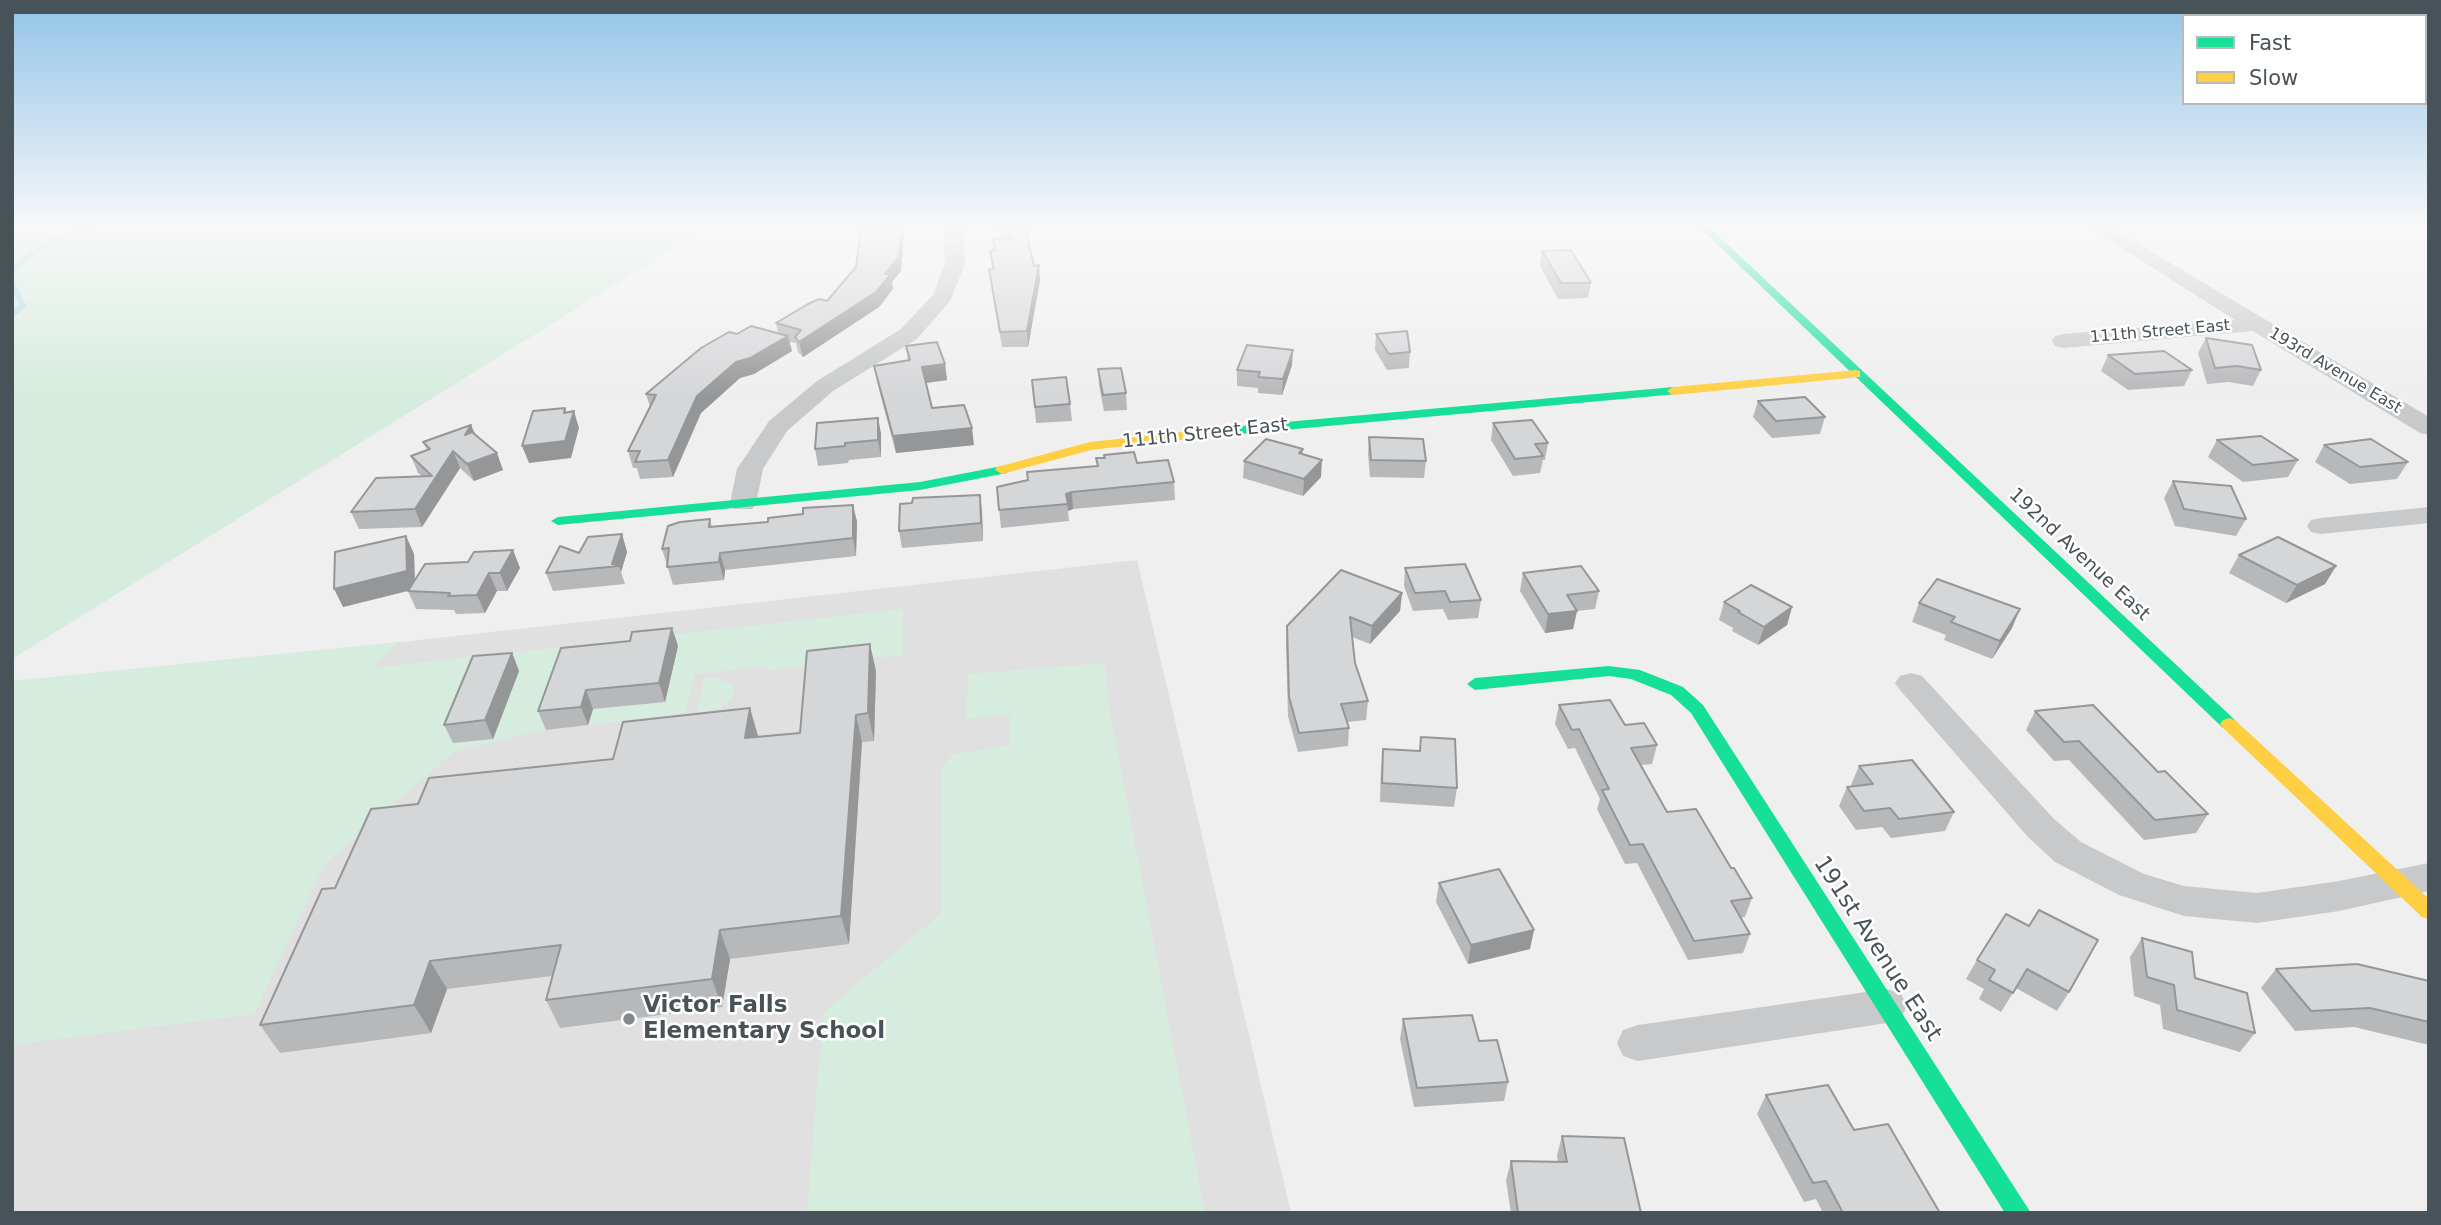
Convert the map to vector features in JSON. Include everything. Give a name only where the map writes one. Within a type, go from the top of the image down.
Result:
[{"type":"street","points":[[743,503],[750,469],[778,425],[825,386],[909,334],[943,298],[948,284]]},
{"type":"street","name":"192nd Avenue East","points":[[1763,284],[1856,374],[2413,880],[2429,911]]},
{"type":"street","name":"193rd Avenue East","points":[[2192,284],[2429,428]]},
{"type":"street","name":"111th Street East","points":[[2063,341],[2258,324]]},
{"type":"street","name":"111th Street East","points":[[558,521],[920,486],[998,471],[1090,446],[1137,439],[1856,374]]},
{"type":"street","points":[[2321,526],[2429,516]]},
{"type":"street","name":"191st Avenue East","points":[[1475,684],[1609,671],[1634,674],[1678,691],[1697,709],[2018,1213]]},
{"type":"street","points":[[1911,682],[2040,828],[2068,852],[2145,889],[2184,901],[2222,907],[2257,908],[2339,896],[2413,880]]},
{"type":"street","points":[[1638,1043],[1887,1006]]},
{"type":"shaded area","name":"Victor Falls Elementary School","points":[[1137,560],[1291,1213],[12,1213],[12,825],[222,662]]},
{"type":"green space","points":[[12,284],[616,284],[12,659]]},
{"type":"green space","points":[[903,609],[903,655],[767,670],[767,666],[694,674],[686,713],[538,731],[454,752],[324,865],[254,1014],[12,1045],[12,681],[398,642],[372,668]]},
{"type":"green space","points":[[1105,663],[1109,707],[1205,1213],[807,1213],[823,1013],[941,913],[941,769],[952,755],[1010,745],[1010,715],[966,718],[968,674]]},
{"type":"green space","points":[[714,677],[733,685],[733,696],[722,707],[696,714],[704,679]]},
{"type":"building","points":[[841,284],[883,284],[876,292],[799,342],[795,337],[801,330],[776,323],[819,299],[827,301]]},
{"type":"building","points":[[992,284],[1036,284],[1027,331],[1000,332]]},
{"type":"building","points":[[751,326],[788,336],[750,358],[736,362],[697,396],[668,460],[635,462],[640,451],[628,451],[656,395],[646,394],[701,348],[729,332],[737,334]]},
{"type":"building","points":[[1407,331],[1410,352],[1389,354],[1376,334]]},
{"type":"building","points":[[2206,338],[2252,345],[2261,370],[2237,366],[2215,368]]},
{"type":"building","points":[[937,342],[945,364],[922,367],[932,408],[964,405],[972,428],[893,436],[874,366],[910,360],[906,346]]},
{"type":"building","points":[[1247,345],[1293,350],[1283,379],[1258,377],[1260,372],[1237,370]]},
{"type":"building","points":[[2164,351],[2192,370],[2135,374],[2108,355]]},
{"type":"building","points":[[1121,368],[1126,393],[1103,395],[1098,369]]},
{"type":"building","points":[[1066,377],[1070,404],[1035,407],[1032,380]]},
{"type":"building","points":[[1805,397],[1825,417],[1776,421],[1758,401]]},
{"type":"building","points":[[565,408],[564,413],[574,411],[565,441],[522,446],[533,411]]},
{"type":"building","points":[[878,418],[878,440],[815,449],[817,423]]},
{"type":"building","points":[[1532,420],[1548,443],[1535,444],[1543,456],[1515,459],[1493,423]]},
{"type":"building","points":[[471,425],[465,435],[472,432],[497,453],[467,464],[453,451],[415,509],[351,512],[376,478],[432,476],[411,456],[430,449],[423,442]]},
{"type":"building","points":[[2261,436],[2298,460],[2253,465],[2217,440]]},
{"type":"building","points":[[1369,437],[1423,439],[1426,461],[1371,460]]},
{"type":"building","points":[[1266,439],[1303,449],[1299,453],[1322,460],[1304,479],[1244,461]]},
{"type":"building","points":[[2371,439],[2408,462],[2360,467],[2324,445]]},
{"type":"building","points":[[1134,452],[1137,463],[1168,460],[1174,482],[1072,492],[1066,494],[1068,504],[999,510],[997,487],[1028,480],[1027,472],[1098,466],[1096,458]]},
{"type":"building","points":[[2173,481],[2231,486],[2246,519],[2184,509]]},
{"type":"building","points":[[980,495],[981,523],[899,531],[900,504],[912,503],[913,498]]},
{"type":"building","points":[[853,505],[853,538],[720,553],[719,562],[667,567],[669,548],[662,549],[668,526],[680,522],[710,519],[709,527],[768,522],[768,518],[803,514],[803,508]]},
{"type":"building","points":[[622,534],[612,564],[619,566],[546,573],[560,546],[579,553],[588,537]]},
{"type":"building","points":[[406,536],[407,571],[334,589],[335,552]]},
{"type":"building","points":[[2278,537],[2336,566],[2297,585],[2239,555]]},
{"type":"building","points":[[513,550],[500,573],[489,573],[477,595],[448,596],[450,593],[408,591],[425,564],[468,562],[474,552]]},
{"type":"building","points":[[1465,564],[1481,600],[1450,602],[1445,591],[1415,593],[1405,568]]},
{"type":"building","points":[[1581,566],[1599,591],[1567,595],[1577,611],[1548,614],[1523,573]]},
{"type":"building","points":[[1341,570],[1402,593],[1372,626],[1350,617],[1355,663],[1368,701],[1341,704],[1349,728],[1299,733],[1289,697],[1287,626]]},
{"type":"building","points":[[1937,579],[2020,609],[2000,641],[1951,622],[1955,617],[1919,603]]},
{"type":"building","points":[[1751,585],[1792,607],[1764,627],[1724,602]]},
{"type":"building","points":[[672,628],[659,683],[586,690],[581,707],[538,711],[561,648],[630,641],[632,632]]},
{"type":"building","points":[[870,644],[868,713],[856,715],[841,916],[720,930],[712,979],[546,1000],[561,945],[430,961],[414,1005],[260,1025],[322,889],[335,888],[371,809],[418,804],[429,778],[613,759],[623,722],[750,708],[745,738],[800,733],[807,651]]},
{"type":"building","points":[[512,653],[485,720],[444,725],[473,656]]},
{"type":"building","points":[[1610,700],[1625,725],[1644,723],[1657,745],[1631,748],[1667,812],[1696,809],[1752,898],[1731,901],[1750,934],[1694,941],[1643,844],[1630,845],[1602,790],[1609,789],[1579,729],[1572,730],[1559,705]]},
{"type":"building","points":[[2093,705],[2158,772],[2165,771],[2208,814],[2155,820],[2079,741],[2064,742],[2035,711]]},
{"type":"building","points":[[1421,737],[1455,739],[1457,788],[1382,783],[1383,749],[1420,751]]},
{"type":"building","points":[[1912,760],[1954,812],[1899,819],[1890,808],[1864,811],[1847,787],[1873,784],[1859,766]]},
{"type":"building","points":[[1499,869],[1534,930],[1471,945],[1439,883]]},
{"type":"building","points":[[2039,910],[2098,940],[2069,992],[2027,969],[2013,993],[1989,980],[1995,970],[1977,960],[2006,914],[2029,926]]},
{"type":"building","points":[[2142,938],[2192,952],[2195,978],[2247,993],[2255,1033],[2177,1010],[2174,985],[2147,977]]},
{"type":"building","points":[[2357,964],[2429,981],[2429,1022],[2370,1008],[2311,1011],[2276,969]]},
{"type":"building","points":[[1472,1015],[1479,1041],[1497,1040],[1508,1082],[1417,1088],[1403,1019]]},
{"type":"building","points":[[1828,1085],[1854,1130],[1888,1124],[1940,1213],[1843,1213],[1826,1181],[1813,1183],[1766,1095]]},
{"type":"building","points":[[1562,1136],[1624,1138],[1641,1213],[1518,1213],[1511,1161],[1567,1162]]},
{"type":"waterway","points":[[12,314],[23,306],[13,284]]},
{"type":"traffic: fast","points":[[1764,284],[2229,724]]},
{"type":"traffic: fast","points":[[1219,432],[1673,391]]},
{"type":"traffic: fast","points":[[558,521],[920,486],[1002,470]]},
{"type":"traffic: fast","points":[[1475,684],[1609,671],[1634,674],[1677,691],[1697,709],[2019,1213]]},
{"type":"traffic: slow","points":[[1673,391],[1856,374]]},
{"type":"traffic: slow","points":[[1002,470],[1090,446],[1219,432]]},
{"type":"traffic: slow","points":[[2229,724],[2429,911]]},
{"type":"place","name":"Victor Falls Elementary School","points":[[629,1019]]}]
